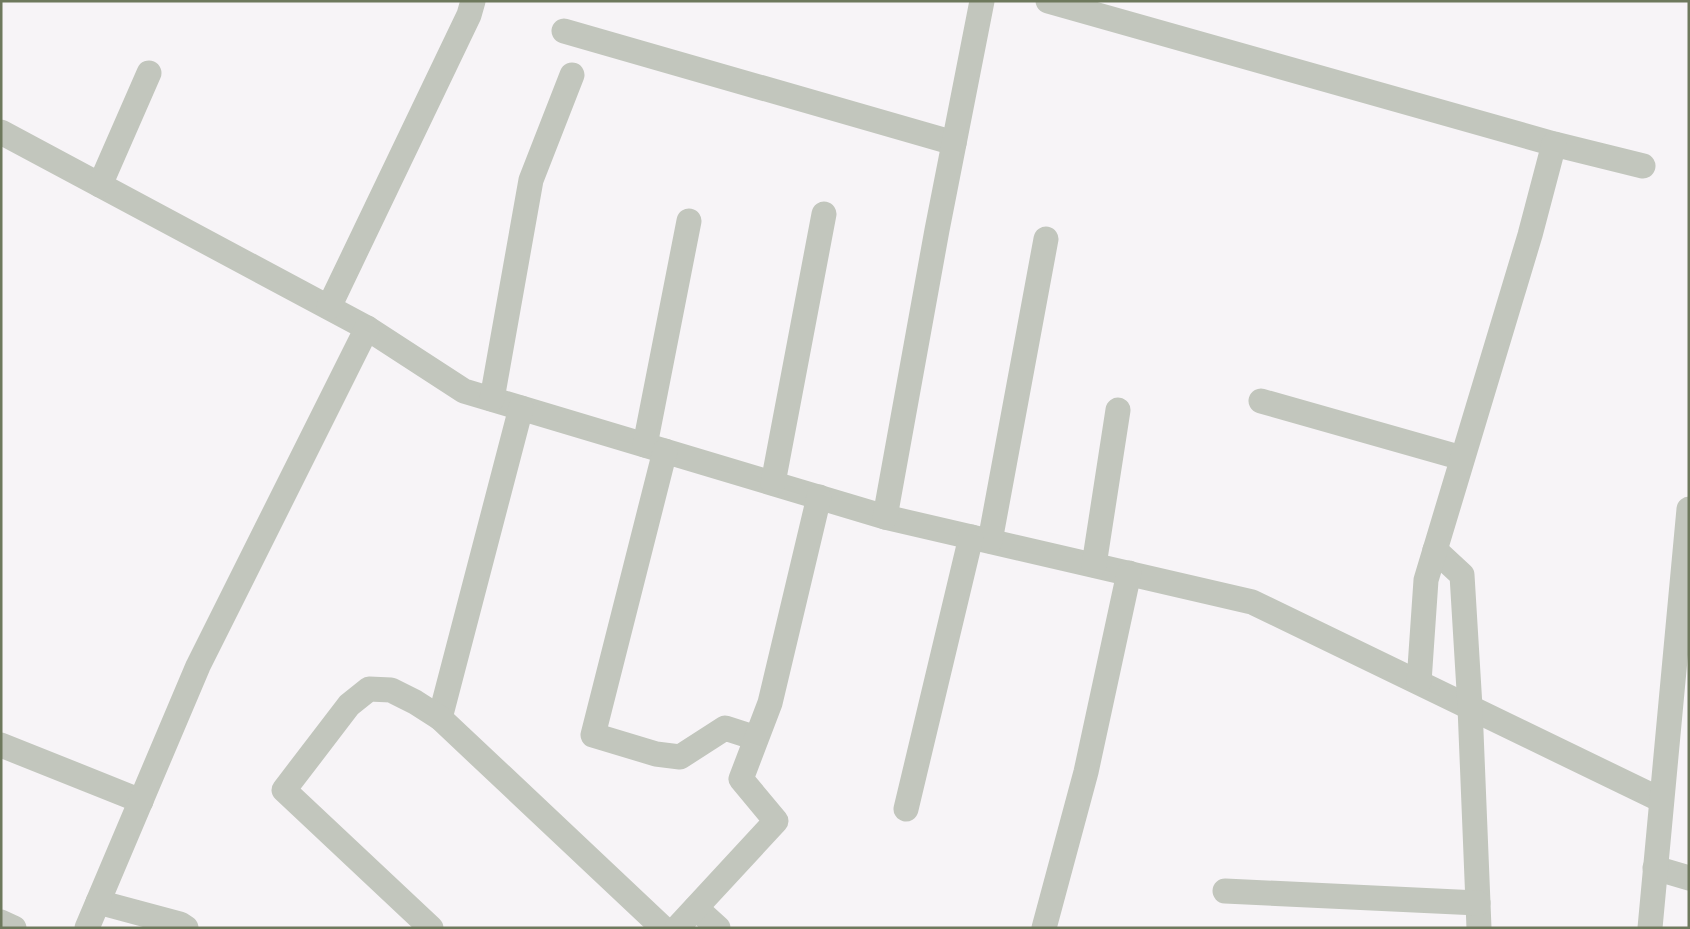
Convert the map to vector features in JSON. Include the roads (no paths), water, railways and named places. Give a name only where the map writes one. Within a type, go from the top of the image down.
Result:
[{"type":"street","points":[[329,307],[473,1]]},
{"type":"street","points":[[885,517],[982,1]]},
{"type":"street","points":[[1048,1],[1554,144],[1643,166]]},
{"type":"street","points":[[564,30],[954,143]]},
{"type":"street","points":[[100,185],[149,73]]},
{"type":"street","points":[[492,399],[532,180],[572,75]]},
{"type":"street","points":[[1,132],[367,328],[464,391],[885,517],[1252,602],[1661,800]]},
{"type":"street","points":[[1418,682],[1426,580],[1530,235],[1554,144]]},
{"type":"street","points":[[773,483],[824,214]]},
{"type":"street","points":[[689,221],[655,448],[593,736],[656,754],[680,757],[725,728],[756,738]]},
{"type":"street","points":[[906,809],[980,539],[1046,239]]},
{"type":"street","points":[[87,928],[198,666],[367,328]]},
{"type":"street","points":[[1261,401],[1462,458]]},
{"type":"street","points":[[440,718],[521,408]]},
{"type":"street","points":[[1094,565],[1118,410]]},
{"type":"street","points":[[677,928],[776,822],[741,779],[770,703],[819,497]]},
{"type":"street","points":[[1650,928],[1661,800],[1686,570],[1689,509]]},
{"type":"street","points":[[1435,550],[1462,576],[1470,708],[1479,928]]},
{"type":"street","points":[[1044,928],[1086,772],[1129,573]]},
{"type":"street","points":[[431,928],[284,790],[349,705],[369,689],[391,690],[440,718],[663,928]]},
{"type":"street","points":[[1,746],[141,801]]},
{"type":"street","points":[[1655,868],[1689,878]]},
{"type":"street","points":[[1225,891],[1478,903]]},
{"type":"street","points":[[98,902],[180,924],[186,928]]},
{"type":"street","points":[[696,908],[718,928]]},
{"type":"street","points":[[1,922],[14,928]]}]
